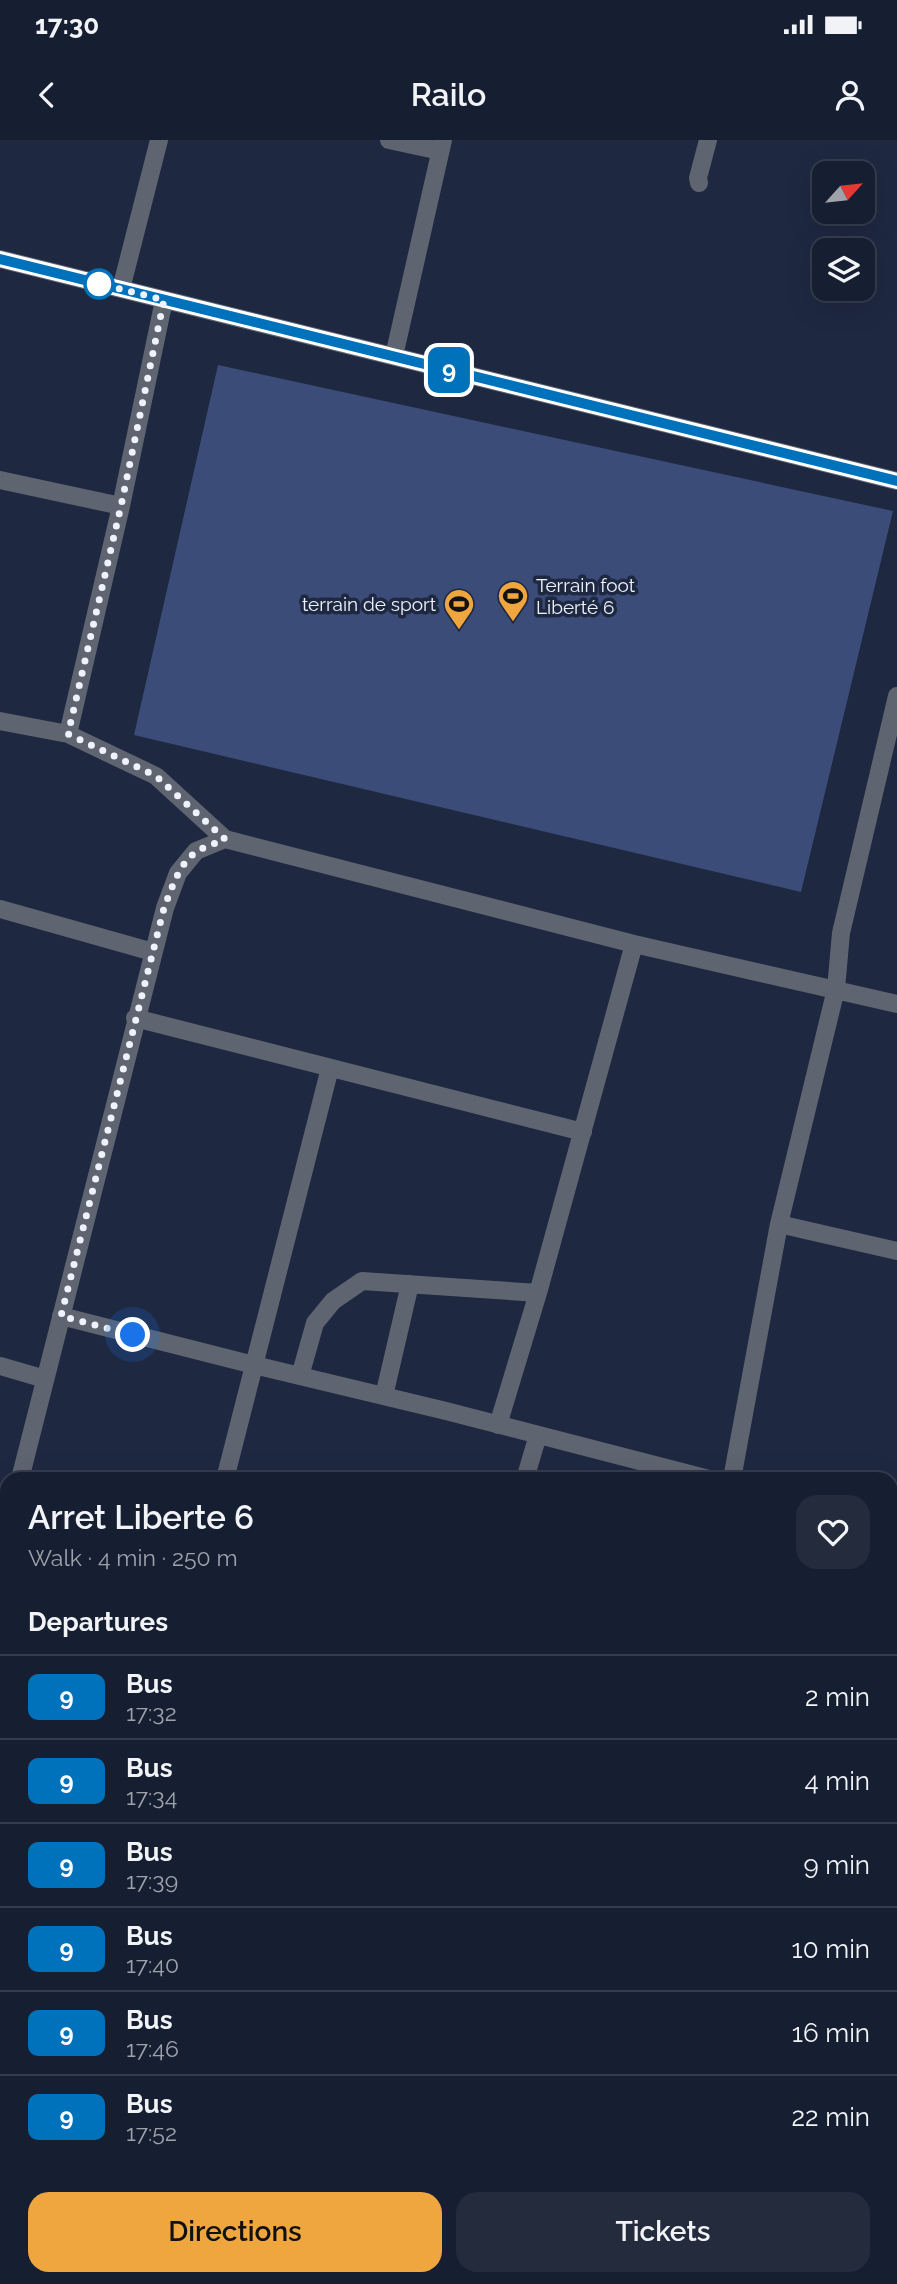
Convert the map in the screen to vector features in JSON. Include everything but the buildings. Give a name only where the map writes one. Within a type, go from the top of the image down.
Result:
[{"type":"street","points":[[121,289],[159,140]]},
{"type":"street","points":[[389,140],[441,146],[394,356]]},
{"type":"street","points":[[699,183],[708,140]]},
{"type":"street","points":[[0,260],[897,481]]},
{"type":"street","points":[[68,734],[121,506],[164,300]]},
{"type":"street","points":[[0,480],[121,506]]},
{"type":"street","points":[[733,1472],[779,1224],[835,989],[841,933],[897,696]]},
{"type":"street","points":[[0,721],[68,734],[156,776],[225,839],[634,944],[897,1004]]},
{"type":"street","points":[[22,1472],[164,908],[178,873],[196,851],[225,839]]},
{"type":"street","points":[[0,909],[153,952]]},
{"type":"street","points":[[498,1425],[538,1293],[634,944]]},
{"type":"street","points":[[135,1018],[583,1132]]},
{"type":"street","points":[[227,1472],[330,1068]]},
{"type":"street","points":[[779,1224],[897,1251]]},
{"type":"street","points":[[300,1376],[315,1323],[333,1301],[362,1281],[538,1293]]},
{"type":"street","points":[[384,1396],[410,1284]]},
{"type":"street","points":[[61,1316],[682,1472]]},
{"type":"street","points":[[0,1366],[45,1380]]},
{"type":"street","points":[[527,1472],[538,1435]]},
{"type":"shaded area","name":"Terrain foot Liberté 6","points":[[218,365],[893,511],[801,892],[134,735]]},
{"type":"bus line","name":"9","points":[[0,259],[897,481]]},
{"type":"place","name":"Terrain foot Liberté 6","points":[[513,623]]},
{"type":"place","name":"terrain de sport","points":[[459,631]]},
{"type":"route","points":[[99,284],[97,283],[164,300],[121,506],[68,734],[156,776],[225,839],[196,851],[178,873],[164,908],[61,1316],[133,1335]]}]
